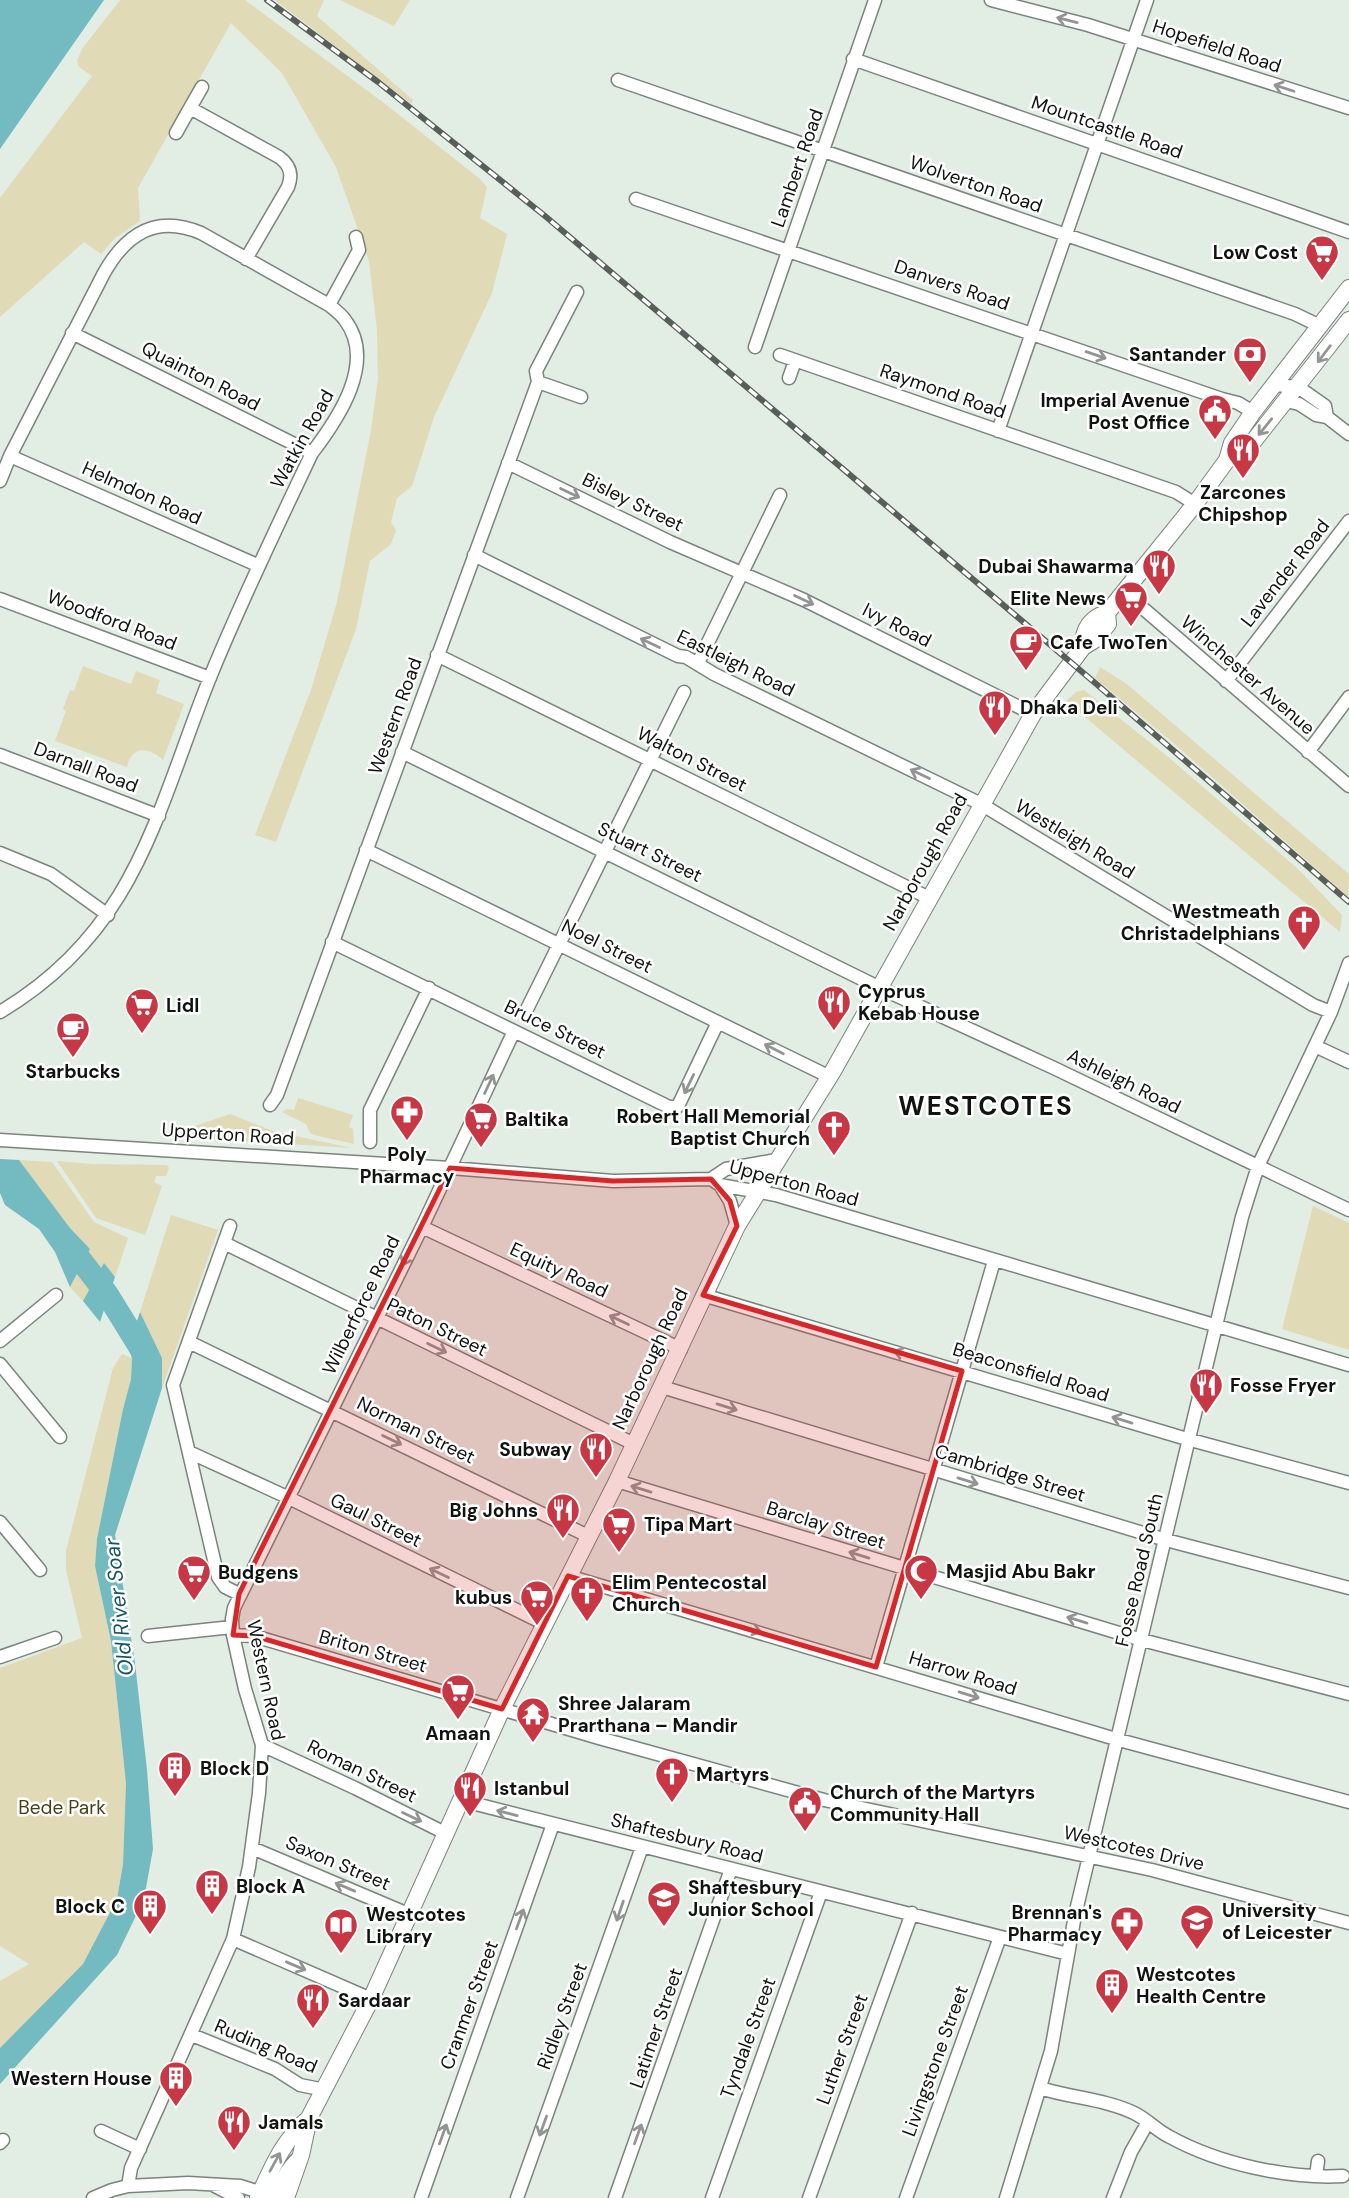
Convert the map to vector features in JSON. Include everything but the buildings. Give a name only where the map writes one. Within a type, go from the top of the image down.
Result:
[{"type":"main road","name":"Narborough Road","points":[[271,2197],[269,2172],[287,2141],[309,2118],[371,1999],[502,1709],[617,1481],[737,1226],[830,1077],[1033,714],[1083,647],[1096,639],[1108,624],[1107,613],[1195,503],[1227,460],[1232,443],[1253,412],[1349,288]]},
{"type":"main road","name":"Narborough Road","points":[[1227,460],[1245,452],[1349,320]]},
{"type":"main road","name":"Narborough Road","points":[[271,2197],[301,2155],[309,2118]]},
{"type":"street","name":"Lambert Road","points":[[755,347],[875,0]]},
{"type":"street","name":"Hopefield Road","points":[[991,0],[1133,39],[1349,108]]},
{"type":"street","points":[[998,431],[1147,0]]},
{"type":"street","name":"Mountcastle Road","points":[[853,59],[1349,232]]},
{"type":"street","name":"Wolverton Road","points":[[618,80],[1295,314],[1320,326]]},
{"type":"street","points":[[176,133],[202,87]]},
{"type":"street","points":[[190,108],[279,157],[290,169],[288,187],[246,259]]},
{"type":"street","name":"Danvers Road","points":[[636,199],[1238,403],[1253,412]]},
{"type":"street","name":"Watkin Road","points":[[0,481],[72,333],[111,261],[132,237],[143,231],[172,225],[188,227],[329,304],[345,320],[351,331],[357,357],[356,373],[346,398],[324,438],[312,453],[257,565],[137,866],[108,915],[62,966],[39,986],[0,1012]]},
{"type":"street","points":[[329,304],[359,250],[356,237]]},
{"type":"street","name":"Western Road","points":[[270,1105],[277,1094],[538,382],[536,371],[577,292]]},
{"type":"street","name":"Quainton Road","points":[[72,333],[312,453]]},
{"type":"street","name":"Raymond Road","points":[[779,355],[1176,492],[1195,503]]},
{"type":"street","points":[[789,378],[795,361]]},
{"type":"street","points":[[538,382],[581,397]]},
{"type":"street","points":[[1275,385],[1298,387],[1325,406],[1328,417]]},
{"type":"street","points":[[1286,401],[1299,404],[1316,415],[1328,417],[1349,434]]},
{"type":"street","name":"Helmdon Road","points":[[10,456],[257,565]]},
{"type":"street","name":"Bisley Street","points":[[508,463],[741,574]]},
{"type":"street","points":[[698,663],[779,495]]},
{"type":"street","name":"Lavender Road","points":[[1226,681],[1349,521]]},
{"type":"street","name":"Eastleigh Road","points":[[474,555],[981,804]]},
{"type":"street","name":"Ivy Road","points":[[741,574],[804,600],[1033,714]]},
{"type":"street","name":"Winchester Avenue","points":[[1122,593],[1349,786]]},
{"type":"street","name":"Woodford Road","points":[[0,598],[210,678]]},
{"type":"street","name":"Walton Street","points":[[437,655],[929,898]]},
{"type":"street","points":[[527,1009],[684,692]]},
{"type":"street","points":[[1308,752],[1349,697]]},
{"type":"street","name":"Stuart Street","points":[[402,752],[880,988]]},
{"type":"street","name":"Darnall Road","points":[[0,755],[159,816]]},
{"type":"street","name":"Westleigh Road","points":[[981,804],[1313,1005],[1331,1013]]},
{"type":"street","name":"Noel Street","points":[[366,850],[830,1077]]},
{"type":"street","points":[[0,853],[51,874],[108,915]]},
{"type":"street","name":"Bruce Street","points":[[332,942],[674,1107],[679,1104],[718,1022]]},
{"type":"street","name":"Fosse Road South","points":[[1006,2198],[1054,2040],[1068,1954],[1090,1857],[1166,1540],[1187,1439],[1242,1217],[1258,1166],[1331,1013],[1349,963]]},
{"type":"street","points":[[370,1142],[370,1110],[429,988]]},
{"type":"street","name":"Ashleigh Road","points":[[880,988],[1349,1210]]},
{"type":"street","name":"Wilberforce Road","points":[[239,1594],[422,1227],[514,1031]]},
{"type":"street","points":[[1315,1046],[1349,1062]]},
{"type":"street","name":"Upperton Road","points":[[0,1140],[613,1181],[715,1182],[758,1191],[1349,1365]]},
{"type":"street","points":[[737,1226],[730,1201],[715,1182],[726,1169],[776,1160]]},
{"type":"street","name":"Western Road","points":[[128,2186],[129,2175],[140,2149],[233,1940],[252,1847],[262,1745],[245,1689],[232,1631],[234,1608],[239,1594],[225,1587],[218,1577],[173,1385],[230,1226]]},
{"type":"street","name":"Equity Road","points":[[422,1227],[681,1349]]},
{"type":"street","name":"Paton Street","points":[[224,1243],[634,1444]]},
{"type":"street","points":[[876,1667],[993,1261]]},
{"type":"street","points":[[0,1341],[56,1295]]},
{"type":"street","name":"Beaconsfield Road","points":[[703,1295],[1187,1439],[1349,1483]]},
{"type":"street","name":"Norman Street","points":[[189,1342],[588,1536]]},
{"type":"street","points":[[0,1364],[60,1437]]},
{"type":"street","name":"Cambridge Street","points":[[662,1387],[1166,1540],[1349,1588]]},
{"type":"street","name":"Gaul Street","points":[[189,1452],[287,1497],[545,1624]]},
{"type":"street","name":"Barclay Street","points":[[617,1481],[1142,1640],[1349,1694]]},
{"type":"street","points":[[0,1522],[40,1570]]},
{"type":"street","name":"Harrow Road","points":[[568,1576],[1119,1740],[1349,1802]]},
{"type":"street","name":"Briton Street","points":[[148,1636],[232,1631],[502,1709]]},
{"type":"street","points":[[0,1657],[55,1638]]},
{"type":"street","name":"Westcotes Drive","points":[[502,1709],[824,1800],[1163,1873],[1349,1923]]},
{"type":"street","name":"Roman Street","points":[[262,1745],[444,1833]]},
{"type":"street","name":"Shaftesbury Road","points":[[460,1800],[1068,1954]]},
{"type":"street","name":"Cranmer Street","points":[[421,2198],[553,1824]]},
{"type":"street","name":"Saxon Street","points":[[252,1847],[408,1914]]},
{"type":"street","name":"Ridley Street","points":[[517,2198],[642,1847]]},
{"type":"street","name":"Latimer Street","points":[[615,2198],[732,1869]]},
{"type":"street","name":"Tyndale Street","points":[[712,2198],[821,1892]]},
{"type":"street","name":"Luther Street","points":[[809,2198],[912,1913]]},
{"type":"street","name":"Livingstone Street","points":[[906,2198],[1000,1937]]},
{"type":"street","points":[[233,1940],[371,1999]]},
{"type":"street","name":"Ruding Road","points":[[192,2035],[275,2069],[300,2085],[325,2090]]},
{"type":"street","points":[[1040,2088],[1108,2103],[1137,2114],[1168,2136],[1208,2154],[1286,2174],[1343,2176]]},
{"type":"street","points":[[1113,2198],[1131,2152],[1148,2122]]},
{"type":"street","points":[[101,2130],[140,2149]]},
{"type":"street","points":[[1316,2176],[1318,2161]]},
{"type":"street","points":[[93,2198],[128,2186],[188,2183],[240,2186],[271,2197]]},
{"type":"street","points":[[214,2185],[232,2197]]},
{"type":"highlighted area","points":[[450,1168],[613,1181],[711,1179],[730,1201],[737,1226],[703,1295],[962,1371],[876,1667],[568,1576],[502,1709],[254,1636],[233,1635],[239,1594]]},
{"type":"green space","points":[[120,0],[245,0],[384,103],[480,179],[487,187],[480,218],[507,234],[492,293],[434,417],[412,486],[397,498],[391,522],[396,530],[391,544],[370,561],[356,629],[276,842],[255,835],[311,690],[337,602],[371,430],[378,379],[377,330],[369,261],[336,167],[282,73],[231,23],[138,188],[140,221],[115,238],[101,254],[84,242],[0,317],[0,198],[92,76],[79,67],[77,61],[82,49]]},
{"type":"green space","points":[[275,0],[324,0],[317,16],[413,100],[411,104]]},
{"type":"green space","points":[[340,0],[410,0],[394,26]]},
{"type":"green space","points":[[83,666],[131,684],[136,671],[160,680],[156,693],[184,704],[163,760],[142,750],[133,755],[127,767],[55,741],[70,690],[74,691]]},
{"type":"green space","points":[[1100,667],[1128,685],[1349,874],[1348,897],[1177,746],[1095,678]]},
{"type":"green space","points":[[1084,690],[1167,756],[1298,869],[1342,915],[1340,932],[1066,701],[1076,692]]},
{"type":"green space","points":[[298,1098],[353,1115],[349,1127],[353,1129],[354,1144],[314,1135],[306,1124],[282,1112],[286,1109],[294,1110]]},
{"type":"green space","points":[[230,1114],[276,1132],[352,1148],[193,1138],[187,1134],[189,1128]]},
{"type":"green space","points":[[19,1160],[52,1162],[94,1222],[128,1238],[115,1277],[104,1264],[83,1301],[70,1287],[90,1249],[70,1228]]},
{"type":"green space","points":[[57,1161],[167,1165],[169,1168],[166,1176],[156,1176],[154,1182],[162,1186],[145,1235],[96,1218]]},
{"type":"green space","points":[[1313,1206],[1349,1223],[1349,1350],[1282,1329]]},
{"type":"green space","points":[[171,1215],[218,1230],[162,1388],[162,1358],[140,1312]]},
{"type":"green space","name":"Bede Park","points":[[122,1354],[132,1358],[131,1379],[97,1539],[95,1566],[111,1641],[126,1783],[123,1864],[117,1899],[83,1964],[0,2048],[0,1981],[29,1964],[0,1946],[0,1668],[82,1638],[66,1570],[66,1551],[113,1368]]},
{"type":"water","points":[[0,0],[104,0],[0,149]]},
{"type":"water","points":[[0,1159],[19,1160],[70,1228],[90,1249],[70,1287],[55,1252],[39,1229],[5,1205],[0,1193]]},
{"type":"water","points":[[104,1263],[115,1277],[100,1322],[83,1301]]},
{"type":"water","points":[[140,1312],[162,1358],[162,1388],[115,1535],[135,1663],[147,1770],[153,1849],[144,1899],[117,1955],[0,2084],[0,2048],[83,1964],[117,1899],[123,1864],[126,1783],[111,1641],[95,1566],[97,1539],[131,1379],[132,1358],[128,1347]]},
{"type":"waterway","name":"Old River Soar","points":[[65,1240],[107,1294],[149,1362]]},
{"type":"railway","points":[[267,0],[378,82],[545,216],[1349,902]]},
{"type":"place","name":"Low Cost","points":[[1322,282]]},
{"type":"place","name":"Santander","points":[[1250,384]]},
{"type":"place","name":"Imperial Avenue Post Office","points":[[1215,441]]},
{"type":"place","name":"Zarcones Chipshop","points":[[1243,480]]},
{"type":"place","name":"Dubai Shawarma","points":[[1159,596]]},
{"type":"place","name":"Elite News","points":[[1131,628]]},
{"type":"place","name":"Cafe TwoTen","points":[[1026,672]]},
{"type":"place","name":"Dhaka Deli","points":[[995,737]]},
{"type":"place","name":"Westmeath Christadelphians","points":[[1304,952]]},
{"type":"place","name":"Cyprus Kebab House","points":[[834,1032]]},
{"type":"place","name":"Lidl","points":[[142,1035]]},
{"type":"place","name":"Starbucks","points":[[73,1059]]},
{"type":"place","name":"Poly Pharmacy","points":[[407,1142]]},
{"type":"place","name":"Baltika","points":[[481,1149]]},
{"type":"place","name":"Robert Hall Memorial Baptist Church","points":[[834,1157]]},
{"type":"place","name":"Fosse Fryer","points":[[1206,1415]]},
{"type":"place","name":"Subway","points":[[596,1479]]},
{"type":"place","name":"Big Johns","points":[[563,1540]]},
{"type":"place","name":"Tipa Mart","points":[[619,1554]]},
{"type":"place","name":"Masjid Abu Bakr","points":[[921,1601]]},
{"type":"place","name":"Budgens","points":[[194,1602]]},
{"type":"place","name":"Elim Pentecostal Church","points":[[587,1623]]},
{"type":"place","name":"kubus","points":[[537,1627]]},
{"type":"place","name":"Amaan","points":[[458,1721]]},
{"type":"place","name":"Shree Jalaram Prarthana – Mandir","points":[[533,1744]]},
{"type":"place","name":"Block D","points":[[175,1798]]},
{"type":"place","name":"Martyrs","points":[[672,1804]]},
{"type":"place","name":"Istanbul","points":[[470,1818]]},
{"type":"place","name":"Church of the Martyrs Community Hall","points":[[805,1833]]},
{"type":"place","name":"Block A","points":[[212,1916]]},
{"type":"place","name":"Shaftesbury Junior School","points":[[664,1928]]},
{"type":"place","name":"Block C","points":[[150,1936]]},
{"type":"place","name":"University of Leicester","points":[[1197,1951]]},
{"type":"place","name":"Brennan's Pharmacy","points":[[1127,1953]]},
{"type":"place","name":"Westcotes Library","points":[[341,1955]]},
{"type":"place","name":"Westcotes Health Centre","points":[[1112,2015]]},
{"type":"place","name":"Sardaar","points":[[313,2030]]},
{"type":"place","name":"Western House","points":[[176,2108]]},
{"type":"place","name":"Jamals","points":[[234,2152]]},
{"type":"district","name":"WESTCOTES","points":[[986,1106]]}]
